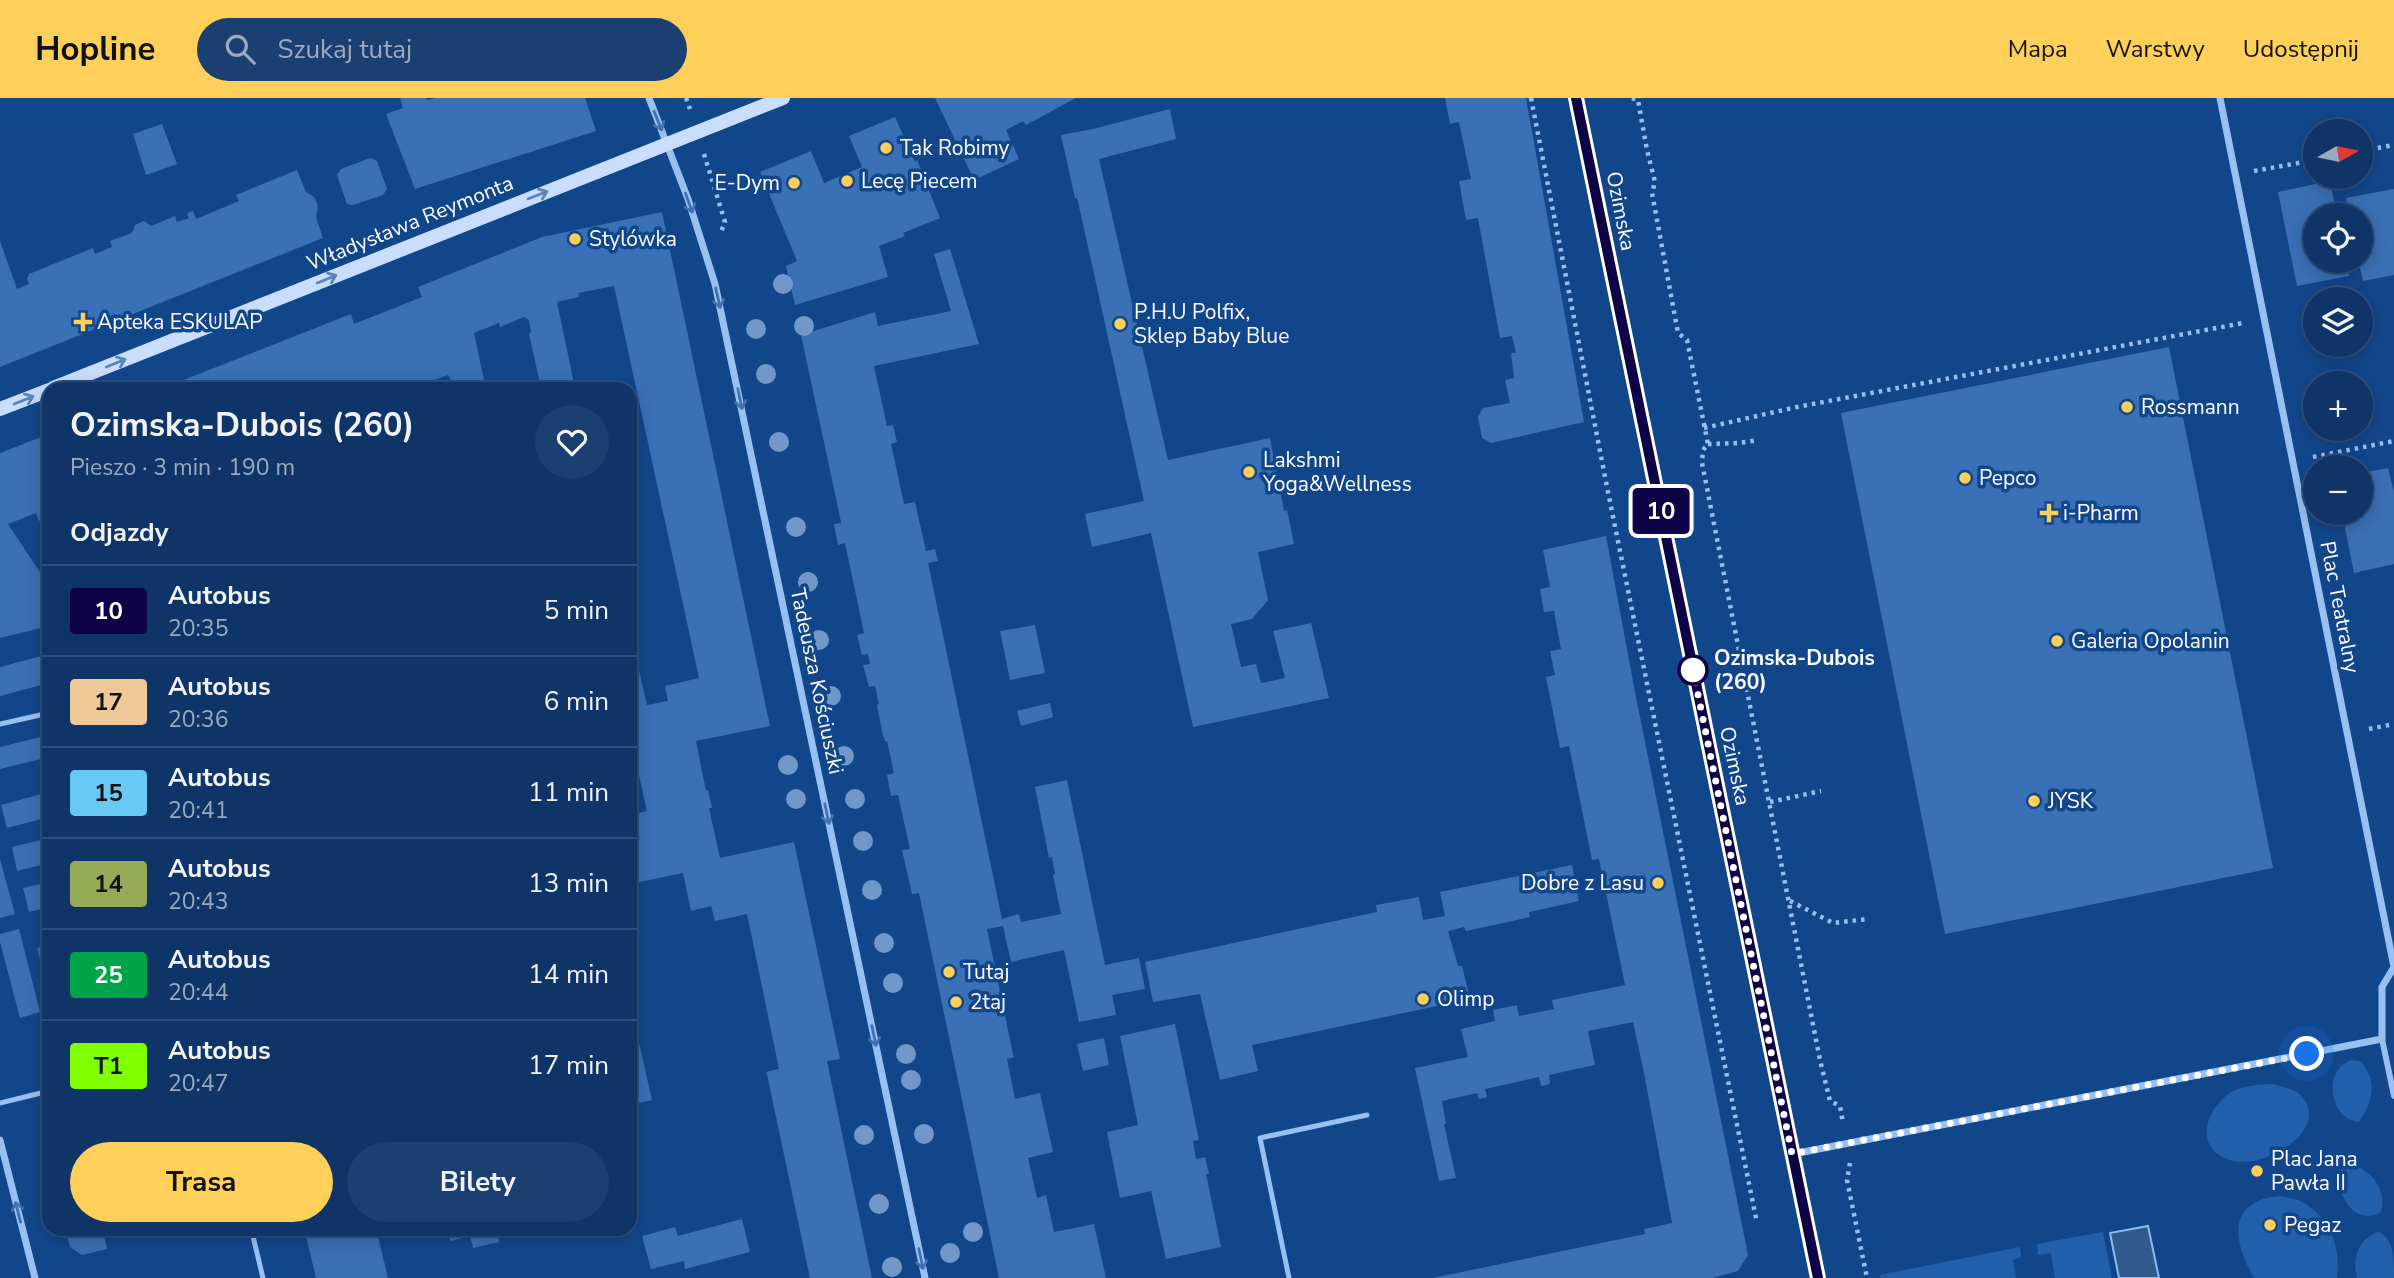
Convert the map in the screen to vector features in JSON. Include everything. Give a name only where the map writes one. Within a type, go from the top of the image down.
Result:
[{"type":"main road","name":"Władysława Reymonta","points":[[69,382],[783,98]]},
{"type":"main road","name":"Ozimska","points":[[1576,98],[1818,1278]]},
{"type":"main road","name":"Władysława Reymonta","points":[[0,410],[42,393]]},
{"type":"street","name":"Tadeusza Kościuszki","points":[[649,98],[710,262],[925,1278]]},
{"type":"street","name":"Plac Teatralny","points":[[2220,98],[2394,967],[2382,987],[2382,1039]]},
{"type":"street","points":[[1792,1154],[2382,1039],[2394,1096]]},
{"type":"street","points":[[0,1140],[2,1159],[35,1278]]},
{"type":"lane","points":[[0,724],[42,715]]},
{"type":"lane","points":[[0,1103],[42,1093]]},
{"type":"lane","points":[[1289,1278],[1260,1138],[1367,1115]]},
{"type":"lane","points":[[253,1236],[263,1278]]},
{"type":"path","points":[[686,98],[725,222],[710,262]]},
{"type":"path","points":[[1531,98],[1608,492],[1757,1223]]},
{"type":"path","points":[[1632,98],[1638,100],[1656,182],[1652,193],[1678,333],[1687,340],[1708,444]]},
{"type":"path","points":[[2373,149],[2394,145]]},
{"type":"path","points":[[2236,174],[2303,162]]},
{"type":"path","points":[[1704,428],[1797,407],[2265,319]]},
{"type":"path","points":[[1758,440],[1708,444],[1703,450],[1702,463],[1820,1060],[1830,1101],[1840,1106],[1851,1167],[1847,1180],[1867,1278]]},
{"type":"path","points":[[2294,461],[2394,441]]},
{"type":"path","points":[[1770,802],[1821,791]]},
{"type":"path","points":[[1789,900],[1833,923],[1868,919]]},
{"type":"shaded area","points":[[2352,1060],[2360,1061],[2366,1068],[2372,1091],[2368,1107],[2359,1122],[2341,1113],[2333,1093],[2336,1073],[2342,1065]]},
{"type":"shaded area","points":[[2273,1084],[2296,1091],[2308,1106],[2308,1120],[2302,1133],[2275,1154],[2258,1160],[2242,1162],[2227,1159],[2217,1153],[2210,1146],[2207,1129],[2219,1102],[2237,1089]]},
{"type":"shaded area","points":[[2350,1165],[2365,1171],[2376,1182],[2382,1197],[2380,1213],[2361,1215],[2354,1211],[2343,1196],[2341,1168]]},
{"type":"shaded area","points":[[2278,1196],[2300,1201],[2310,1207],[2326,1224],[2335,1244],[2337,1278],[2253,1276],[2241,1250],[2239,1225],[2242,1215],[2250,1206],[2261,1200]]},
{"type":"shaded area","points":[[2148,1226],[2159,1278],[2119,1278],[2110,1233]]},
{"type":"shaded area","points":[[2103,1232],[2112,1278],[2055,1278],[2051,1253],[2038,1255],[2037,1244]]},
{"type":"shaded area","points":[[2378,1232],[2390,1244],[2394,1278],[2357,1278],[2355,1263],[2358,1250],[2366,1239]]},
{"type":"shaded area","points":[[2020,1247],[2021,1257],[2013,1260],[2016,1278],[1881,1278],[1880,1275]]},
{"type":"building","points":[[400,98],[585,98],[596,131],[415,189],[386,114],[403,108]]},
{"type":"building","points":[[935,98],[1076,98],[1026,125],[1023,121],[1006,130],[1019,159],[974,180]]},
{"type":"building","points":[[1445,98],[1526,98],[1584,422],[1491,443],[1482,438],[1478,417],[1483,408],[1510,403],[1505,380],[1514,378],[1511,353],[1516,353],[1512,336],[1500,338],[1478,218],[1466,220],[1459,181],[1471,179],[1459,122],[1450,124]]},
{"type":"building","points":[[1170,109],[1176,139],[1099,159],[1168,460],[1270,438],[1284,511],[1287,510],[1294,544],[1258,552],[1268,600],[1252,619],[1231,624],[1241,667],[1256,664],[1261,683],[1285,678],[1273,631],[1311,623],[1329,698],[1193,727],[1151,533],[1092,547],[1085,514],[1144,501],[1061,135]]},
{"type":"building","points":[[895,117],[915,162],[917,160],[940,218],[879,246],[888,277],[795,305],[786,266],[797,261],[760,172],[811,151],[824,183],[862,167],[849,136]]},
{"type":"building","points":[[162,124],[177,164],[146,175],[133,134]]},
{"type":"building","points":[[370,158],[377,161],[387,189],[383,195],[353,205],[347,204],[337,175],[341,169]]},
{"type":"building","points":[[297,170],[306,192],[314,197],[318,206],[316,217],[323,238],[0,367],[0,241],[17,289],[29,284],[29,274],[93,248],[95,254],[112,247],[110,241],[132,233],[135,225],[144,221],[151,226],[175,216],[177,222],[189,218],[187,213],[193,211],[196,219],[239,201],[236,195]]},
{"type":"building","points":[[2303,187],[2303,189],[2332,189],[2334,203],[2303,203],[2303,273],[2348,273],[2349,276],[2297,286],[2278,192]]},
{"type":"building","points":[[2394,189],[2394,275],[2363,281],[2361,273],[2373,273],[2373,203],[2347,203],[2346,198]]},
{"type":"building","points":[[662,212],[770,726],[696,741],[712,808],[709,808],[720,858],[794,842],[840,1059],[827,1061],[872,1278],[810,1278],[766,1072],[779,1069],[747,914],[715,921],[711,906],[691,911],[683,873],[637,883],[637,813],[647,811],[637,766],[637,662],[647,705],[668,701],[665,686],[699,678],[637,382],[635,382],[614,286],[578,293],[579,297],[557,302],[574,382],[540,382],[529,334],[529,320],[524,317],[500,327],[499,323],[474,333],[484,380],[476,382],[451,382],[448,375],[429,382],[178,382],[351,314],[354,324],[422,297],[418,287],[542,237]]},
{"type":"building","points":[[950,249],[979,344],[874,366],[887,426],[893,425],[897,442],[891,444],[904,504],[915,502],[926,551],[935,549],[938,561],[928,563],[1002,919],[1019,914],[1021,922],[1061,914],[1052,857],[1049,858],[1035,787],[1067,780],[1105,965],[1139,958],[1145,989],[1112,995],[1116,1015],[1079,1022],[1064,950],[1011,962],[1003,926],[987,929],[1014,1057],[1007,1059],[1015,1099],[1040,1093],[1053,1152],[1028,1158],[1037,1198],[1046,1195],[1054,1232],[1094,1224],[1106,1278],[999,1278],[919,893],[912,894],[902,850],[910,849],[898,795],[891,796],[887,775],[894,773],[887,741],[883,736],[877,705],[879,704],[875,686],[869,687],[863,665],[870,664],[868,654],[862,655],[857,635],[864,633],[845,543],[838,545],[834,524],[841,523],[840,517],[801,335],[875,312],[878,326],[951,311],[934,254]]},
{"type":"building","name":"Galeria Opolanin","points":[[2169,347],[2273,868],[1945,934],[1841,413]]},
{"type":"building","points":[[42,437],[42,520],[39,521],[36,513],[8,524],[42,575],[42,628],[0,638],[0,453]]},
{"type":"building","points":[[2388,468],[2394,492],[2394,564],[2354,573],[2344,525],[2373,525],[2373,471]]},
{"type":"building","points":[[1606,536],[1748,1255],[1738,1271],[1712,1278],[1433,1278],[1645,1234],[1644,1229],[1672,1223],[1633,1022],[1588,1031],[1595,1065],[1549,1075],[1550,1084],[1541,1086],[1539,1077],[1485,1089],[1487,1097],[1479,1099],[1477,1093],[1442,1101],[1444,1124],[1456,1178],[1439,1181],[1415,1068],[1468,1057],[1461,1029],[1495,1021],[1493,1010],[1517,1005],[1519,1016],[1554,1009],[1552,1000],[1625,985],[1599,859],[1592,860],[1569,746],[1560,748],[1546,677],[1555,675],[1550,651],[1561,649],[1554,611],[1544,612],[1540,589],[1550,587],[1543,550]]},
{"type":"building","points":[[1035,625],[1045,673],[1010,680],[1000,631]]},
{"type":"building","points":[[42,656],[42,685],[0,696],[0,667]]},
{"type":"building","points":[[1050,703],[1053,717],[1021,726],[1017,711]]},
{"type":"building","points":[[42,737],[42,759],[0,769],[0,747]]},
{"type":"building","points":[[42,794],[42,819],[7,828],[1,805]]},
{"type":"building","points":[[42,840],[42,865],[17,871],[12,847]]},
{"type":"building","points":[[0,859],[15,914],[0,918]]},
{"type":"building","points":[[1572,865],[1579,901],[1529,912],[1530,917],[1466,931],[1464,927],[1448,931],[1458,966],[1462,966],[1470,999],[1252,1045],[1258,1071],[1220,1080],[1200,994],[1153,1002],[1145,962],[1377,912],[1376,905],[1419,897],[1423,920],[1445,916],[1440,892]]},
{"type":"building","points":[[42,884],[42,909],[29,912],[23,888]]},
{"type":"building","points":[[19,929],[40,1012],[20,1018],[0,942],[0,934]]},
{"type":"building","points":[[42,947],[42,967],[37,948]]},
{"type":"building","points":[[1175,1024],[1199,1140],[1193,1141],[1196,1159],[1205,1157],[1221,1247],[1166,1259],[1151,1191],[1120,1198],[1107,1132],[1138,1125],[1120,1036]]},
{"type":"building","points":[[1104,1038],[1109,1065],[1083,1071],[1077,1044]]},
{"type":"building","points":[[637,1043],[652,1100],[637,1103]]},
{"type":"building","points":[[742,1219],[750,1252],[685,1269],[684,1261],[651,1269],[642,1236],[675,1227],[678,1236]]},
{"type":"building","points":[[67,1236],[104,1236],[107,1249],[82,1255],[70,1247]]},
{"type":"building","points":[[306,1236],[378,1236],[388,1278],[316,1278]]},
{"type":"building","points":[[449,1236],[470,1236],[450,1241]]},
{"type":"building","points":[[470,1236],[498,1236],[499,1242],[473,1248]]},
{"type":"bus line","name":"10","points":[[1576,98],[1818,1278]]},
{"type":"place","name":"Tak Robimy","points":[[886,148]]},
{"type":"place","name":"Lecę Piecem","points":[[847,181]]},
{"type":"place","name":"E-Dym","points":[[794,183]]},
{"type":"place","name":"Stylówka","points":[[575,239]]},
{"type":"place","name":"Apteka ESKULAP","points":[[83,322]]},
{"type":"place","name":"P.H.U Polfix, Sklep Baby Blue","points":[[1120,324]]},
{"type":"place","name":"Rossmann","points":[[2127,407]]},
{"type":"place","name":"Lakshmi Yoga&Wellness","points":[[1249,472]]},
{"type":"place","name":"Pepco","points":[[1965,478]]},
{"type":"place","name":"i-Pharm","points":[[2049,513]]},
{"type":"place","name":"Galeria Opolanin","points":[[2057,641]]},
{"type":"place","name":"Ozimska-Dubois (260)","points":[[1693,670]]},
{"type":"place","name":"JYSK","points":[[2034,801]]},
{"type":"place","name":"Dobre z Lasu","points":[[1658,883]]},
{"type":"place","name":"Tutaj","points":[[949,972]]},
{"type":"place","name":"Olimp","points":[[1423,999]]},
{"type":"place","name":"2taj","points":[[956,1002]]},
{"type":"place","name":"Plac Jana Pawła II","points":[[2257,1171]]},
{"type":"place","name":"Pegaz","points":[[2270,1225]]},
{"type":"route","points":[[1693,670],[1792,1154],[2307,1054]]}]
